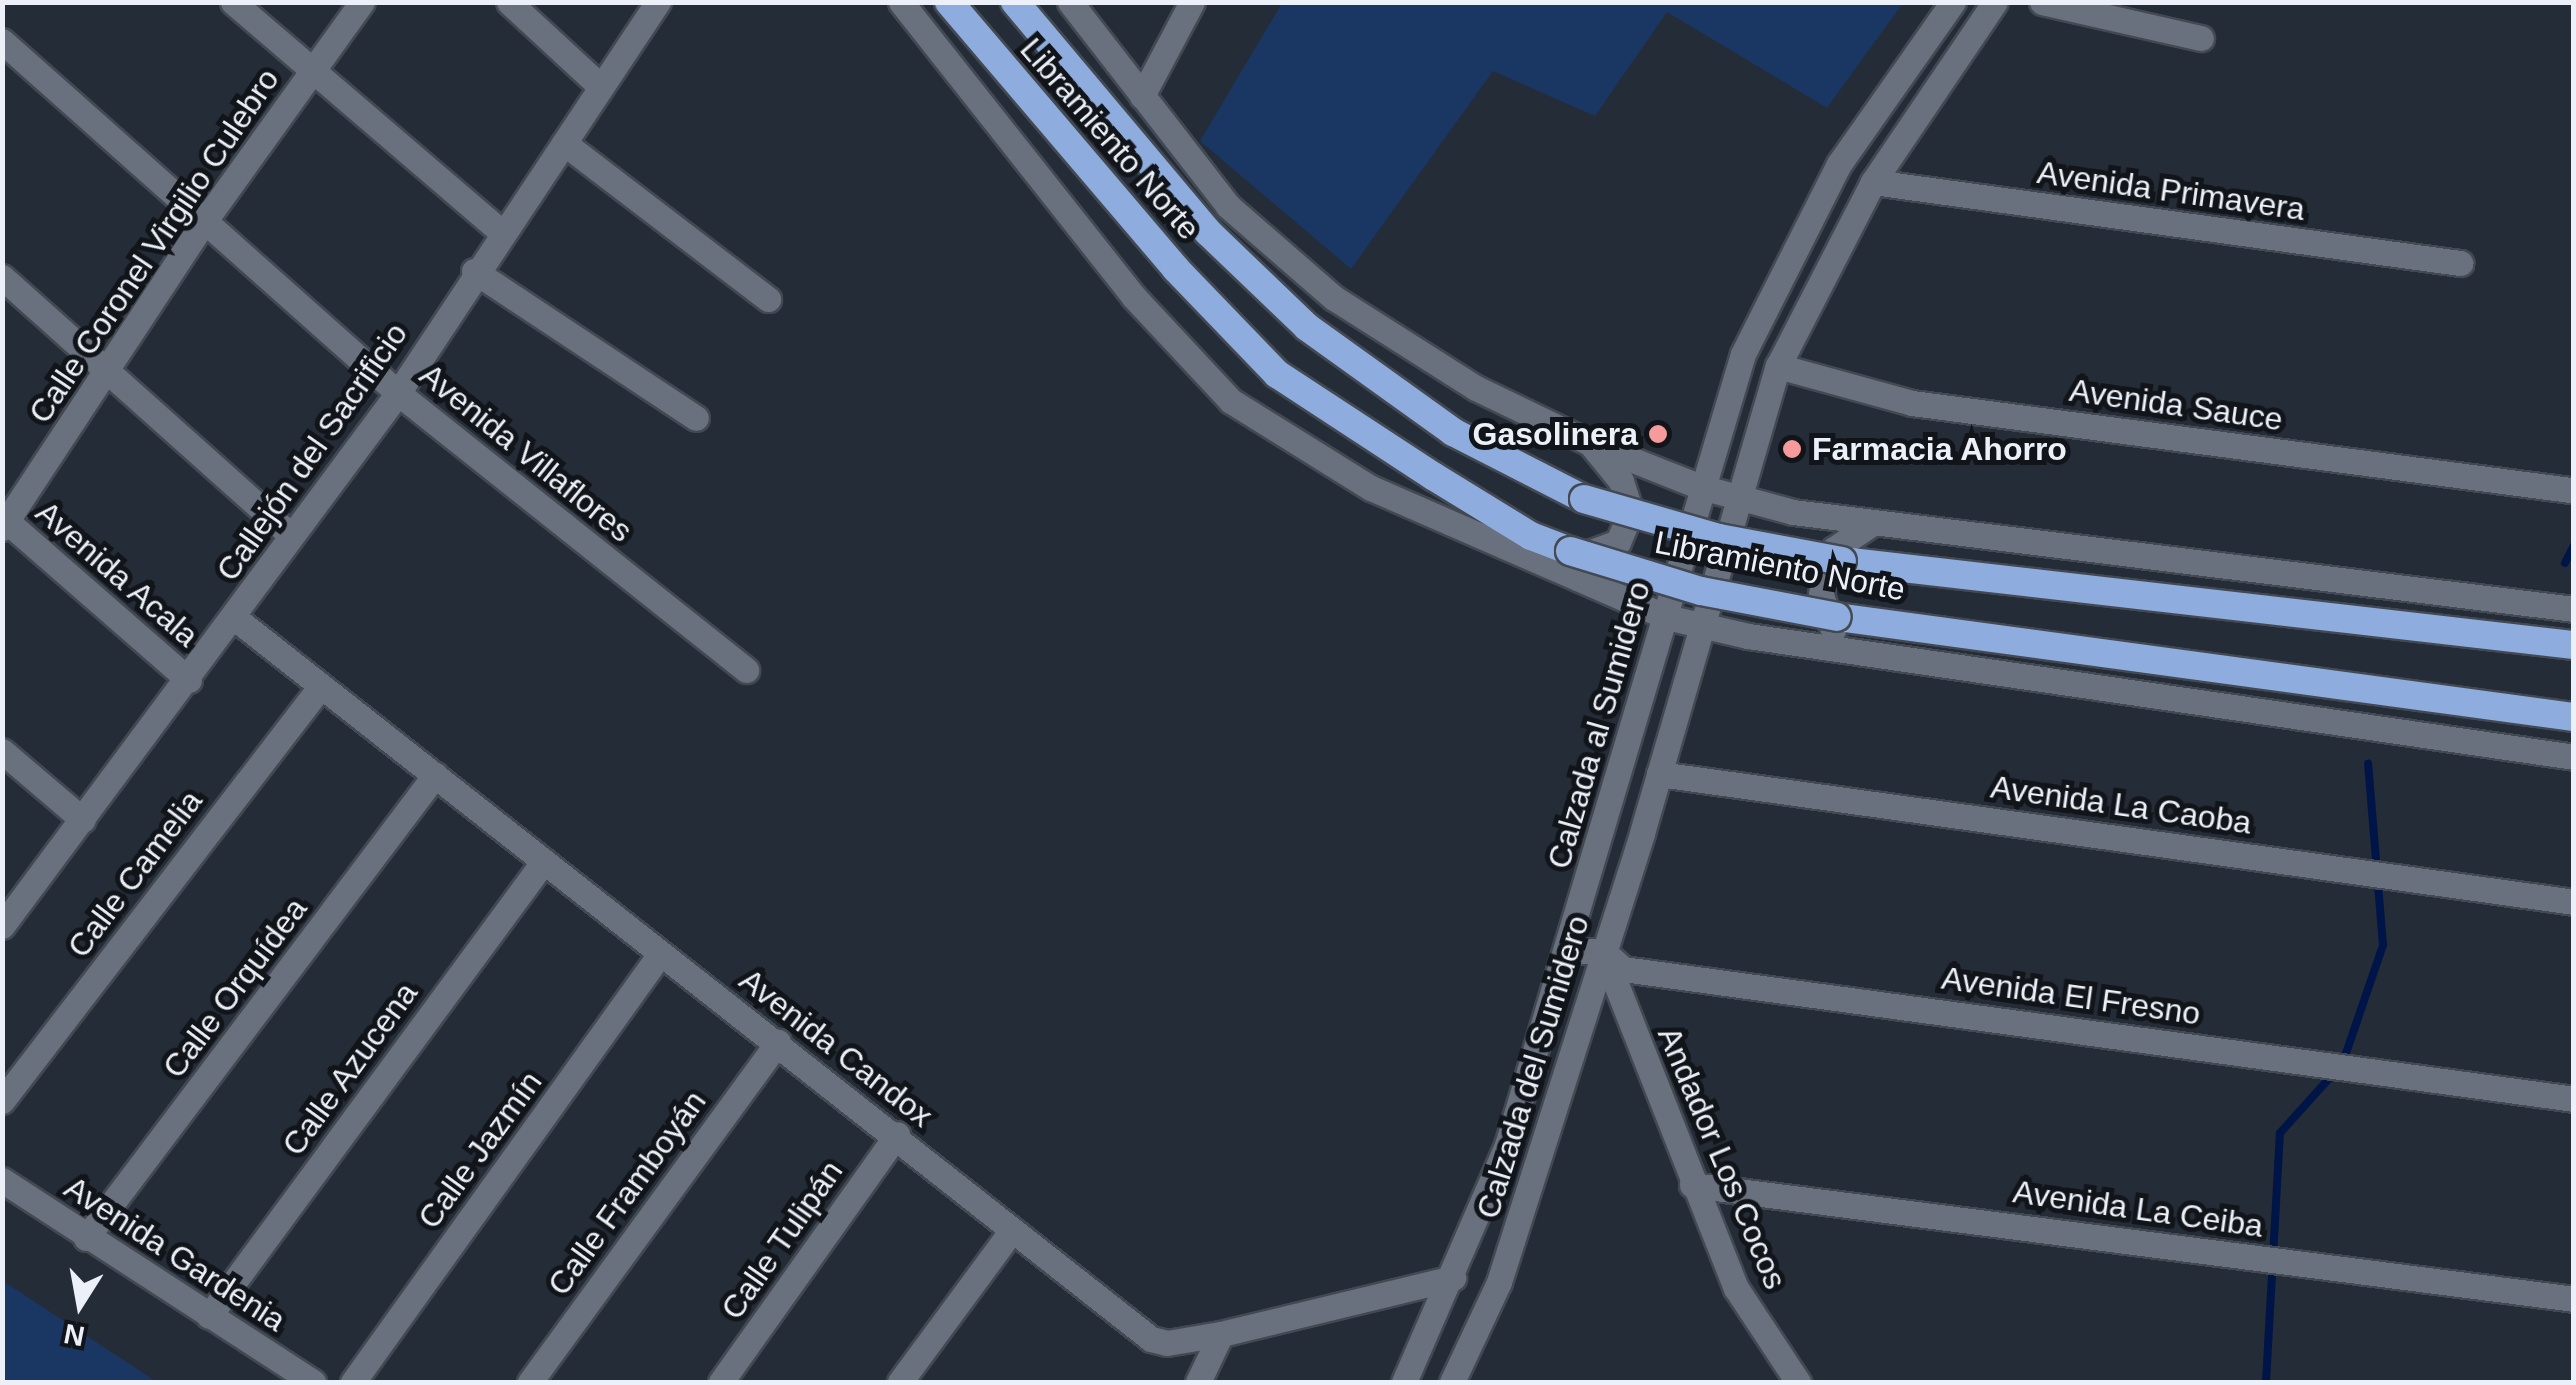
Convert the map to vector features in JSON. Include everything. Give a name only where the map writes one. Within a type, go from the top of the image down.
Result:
[{"type":"highway","name":"Libramiento Norte","points":[[949,2],[1176,268],[1278,374],[1432,476],[1532,536],[1702,591],[1837,617],[2574,717]]},
{"type":"highway","name":"Libramiento Norte","points":[[1015,2],[1208,232],[1308,327],[1453,432],[1584,499],[1719,538],[1842,560],[2574,645]]},
{"type":"street","points":[[233,2],[500,231]]},
{"type":"street","name":"Calle Coronel Virgilio Culebro","points":[[4,522],[108,372],[206,219],[362,2]]},
{"type":"street","points":[[509,2],[600,86]]},
{"type":"street","name":"Callejón del Sacrificio","points":[[2,926],[236,619],[290,535],[398,393],[500,231],[658,2]]},
{"type":"street","points":[[900,2],[1134,297],[1230,401],[1371,488],[1666,616],[1702,626],[2574,757]]},
{"type":"street","name":"Libramiento Norte","points":[[1070,2],[1228,206],[1334,298],[1476,388],[1590,443],[1736,498],[1874,522],[2574,609]]},
{"type":"street","points":[[1142,96],[1192,2]]},
{"type":"street","name":"Calzada al Sumidero","points":[[1404,1382],[1453,1278],[1507,1146],[1743,354],[1786,258],[1839,164],[1953,2]]},
{"type":"street","name":"Calzada del Sumidero","points":[[1452,1382],[1500,1282],[1660,774],[1736,498],[1778,366],[1873,182],[1995,2]]},
{"type":"street","points":[[2042,2],[2201,38]]},
{"type":"street","name":"Avenida Villaflores","points":[[2,40],[398,393],[746,670]]},
{"type":"street","points":[[564,142],[768,299]]},
{"type":"street","name":"Avenida Primavera","points":[[1873,182],[2460,263]]},
{"type":"street","points":[[474,271],[696,418]]},
{"type":"street","points":[[2,277],[290,535]]},
{"type":"street","name":"Avenida Sauce","points":[[1778,366],[1912,403],[2570,490]]},
{"type":"street","points":[[1509,550],[1589,558],[1618,542],[1627,528],[1629,496],[1590,443]]},
{"type":"street","name":"Avenida Acala","points":[[4,522],[189,680]]},
{"type":"street","points":[[1864,653],[1838,640],[1820,595],[1834,549],[1874,522]]},
{"type":"street","name":"Avenida Candox","points":[[236,619],[660,954],[897,1134],[1151,1338],[1167,1344],[1221,1334],[1453,1278]]},
{"type":"street","name":"Calle Camelia","points":[[2,1101],[320,687]]},
{"type":"street","points":[[2,751],[83,820]]},
{"type":"street","name":"Avenida La Caoba","points":[[1660,774],[2410,876],[2574,902]]},
{"type":"street","name":"Calle Orquídea","points":[[86,1238],[435,775]]},
{"type":"street","name":"Calle Azucena","points":[[210,1316],[544,861]]},
{"type":"street","points":[[1566,952],[1602,950]]},
{"type":"street","name":"Avenida El Fresno","points":[[1602,950],[1624,969],[2574,1099]]},
{"type":"street","name":"Andador Los Cocos","points":[[1602,950],[1736,1288],[1798,1382]]},
{"type":"street","name":"Calle Jazmín","points":[[353,1382],[660,954]]},
{"type":"street","name":"Calle Framboyán","points":[[530,1382],[778,1042]]},
{"type":"street","name":"Calle Tulipán","points":[[721,1382],[897,1134]]},
{"type":"street","name":"Avenida Gardenia","points":[[2,1180],[313,1382]]},
{"type":"street","name":"Avenida La Ceiba","points":[[1692,1185],[2240,1252],[2310,1269],[2574,1299]]},
{"type":"street","points":[[900,1382],[1012,1230]]},
{"type":"street","points":[[1198,1382],[1221,1334]]},
{"type":"shaded area","points":[[1282,2],[1903,3],[1827,108],[1667,12],[1595,116],[1493,71],[1351,269],[1200,141]]},
{"type":"shaded area","points":[[3,1281],[157,1382],[3,1382]]},
{"type":"waterway","points":[[2565,563],[2574,545]]},
{"type":"waterway","points":[[2343,1062],[2383,945],[2368,764]]},
{"type":"waterway","points":[[2266,1382],[2280,1133],[2334,1073]]},
{"type":"place","name":"Gasolinera","points":[[1658,434]]},
{"type":"place","name":"Farmacia Ahorro","points":[[1792,449]]}]
